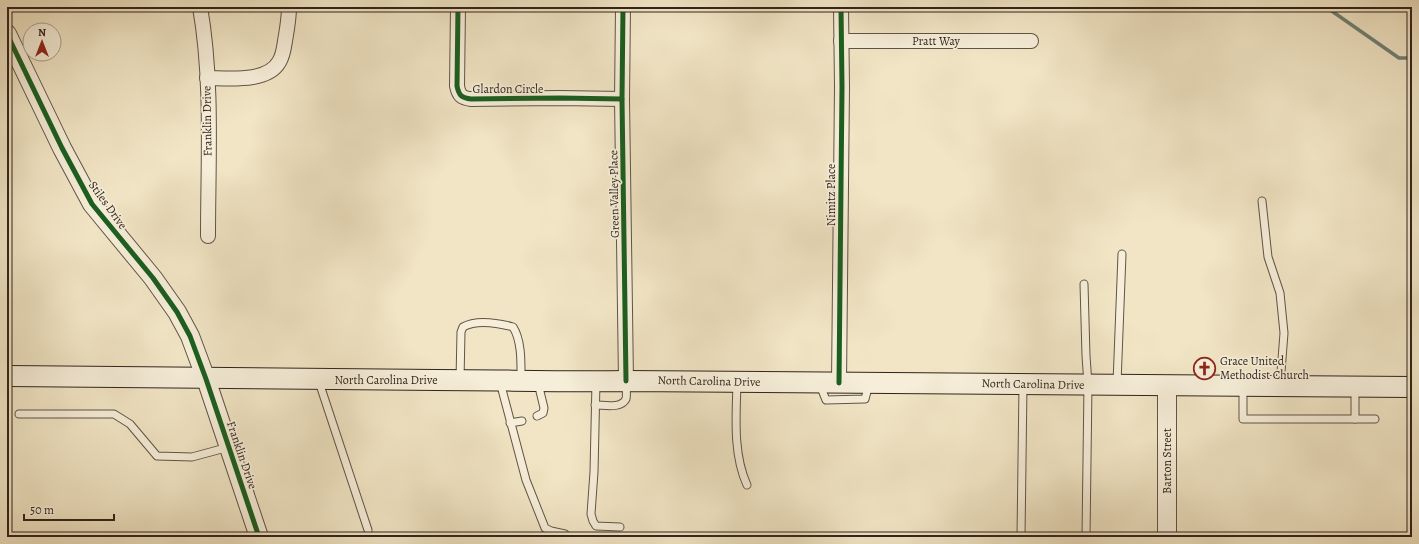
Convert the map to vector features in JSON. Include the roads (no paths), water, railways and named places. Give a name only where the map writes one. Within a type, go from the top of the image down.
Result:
[{"type":"main road","name":"North Carolina Drive","points":[[7,376],[318,380],[1412,387]]},
{"type":"street","name":"Franklin Drive","points":[[200,7],[207,78],[208,236]]},
{"type":"street","points":[[207,78],[258,77],[271,71],[280,61],[284,48],[289,19],[289,7]]},
{"type":"street","name":"Glardon Circle","points":[[458,7],[457,86],[458,92],[463,98],[622,99]]},
{"type":"street","name":"Green Valley Place","points":[[623,7],[622,99],[626,381]]},
{"type":"street","name":"Nimitz Place","points":[[839,383],[841,7]]},
{"type":"street","name":"Stiles Drive","points":[[7,34],[84,190],[101,216],[153,278],[177,312],[190,336],[206,379]]},
{"type":"street","name":"Pratt Way","points":[[841,41],[1031,40]]},
{"type":"street","name":"Franklin Drive","points":[[206,379],[259,537]]},
{"type":"street","name":"Barton Street","points":[[1167,385],[1167,537]]},
{"type":"lane","points":[[1262,201],[1268,256],[1280,293],[1284,334],[1280,385]]},
{"type":"lane","points":[[1117,385],[1122,254]]},
{"type":"lane","points":[[1084,284],[1088,384],[1086,537]]},
{"type":"lane","points":[[460,380],[461,332],[463,327],[476,323],[513,328],[516,332],[520,352],[529,381],[544,408],[543,413],[537,416]]},
{"type":"lane","points":[[318,380],[368,530]]},
{"type":"lane","points":[[500,380],[510,424],[526,480],[545,528],[565,534],[566,537]]},
{"type":"lane","points":[[596,381],[594,472],[591,514],[592,522],[596,526],[620,527]]},
{"type":"lane","points":[[595,405],[616,405],[622,403],[626,398],[626,381]]},
{"type":"lane","points":[[737,382],[738,453],[741,472],[747,485]]},
{"type":"lane","points":[[819,383],[826,400],[846,401],[865,399],[869,383]]},
{"type":"lane","points":[[1021,537],[1023,384]]},
{"type":"lane","points":[[1243,385],[1243,419],[1375,419]]},
{"type":"lane","points":[[1355,386],[1355,419]]},
{"type":"lane","points":[[19,414],[114,414],[130,424],[157,456],[192,457],[229,447]]},
{"type":"lane","points":[[510,424],[522,421]]},
{"type":"waterway","points":[[1326,7],[1399,58],[1412,58]]},
{"type":"place","name":"Grace United Methodist Church","points":[[1205,368]]}]
